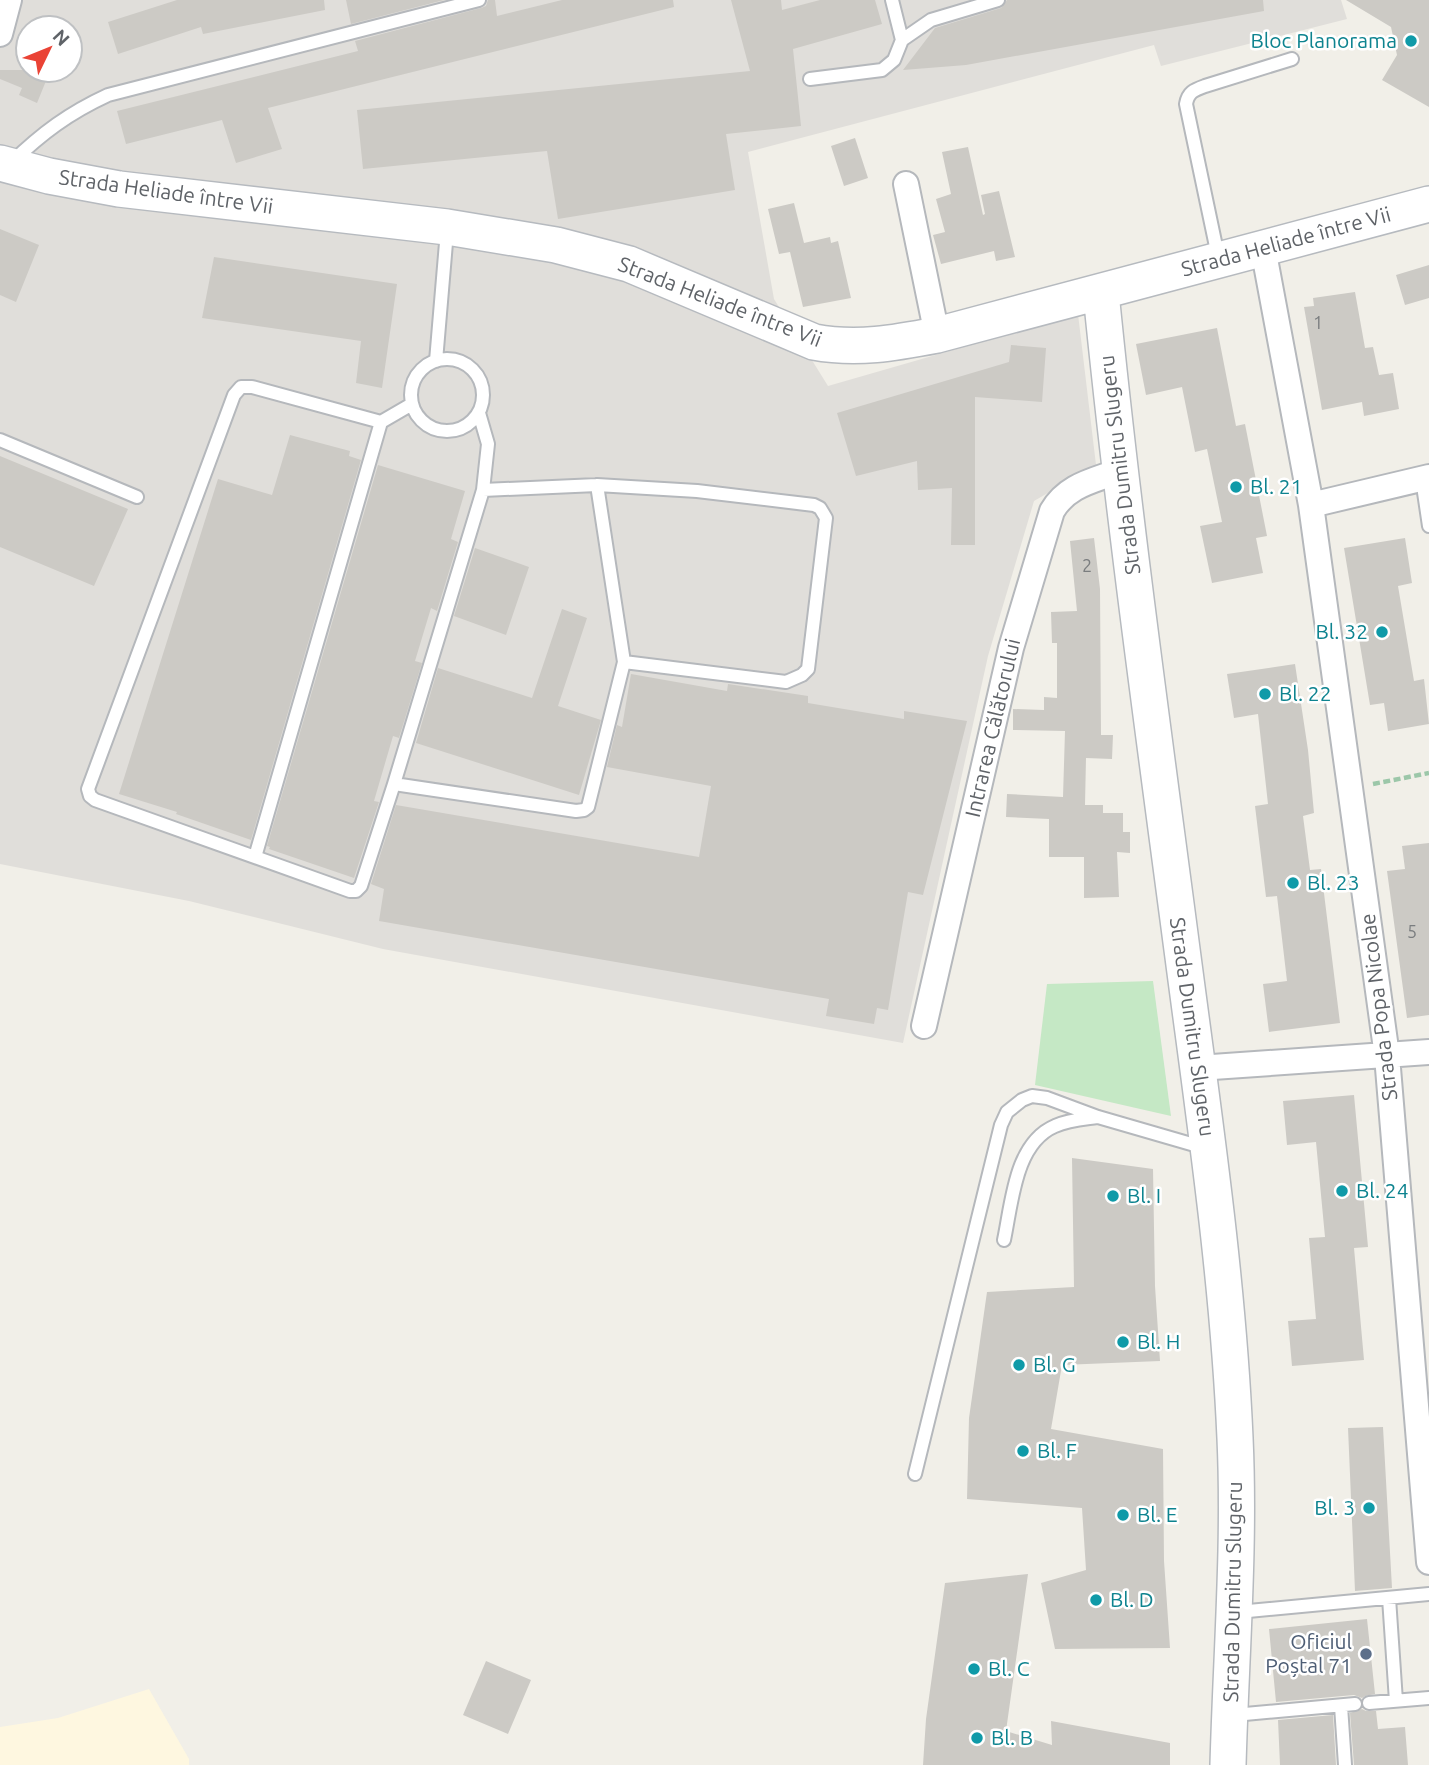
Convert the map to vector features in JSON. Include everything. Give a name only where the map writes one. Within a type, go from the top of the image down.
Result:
[{"type":"main road","name":"Strada Heliade între Vii","points":[[4,164],[49,176],[119,189],[447,227],[556,244],[629,264],[814,342],[839,347],[867,347],[937,335],[1429,204]]},
{"type":"main road","name":"Strada Dumitru Slugeru","points":[[1101,293],[1119,471],[1209,1149],[1227,1314],[1235,1427],[1236,1516],[1228,1765]]},
{"type":"street","points":[[0,34],[9,0]]},
{"type":"street","points":[[906,184],[937,335]]},
{"type":"street","name":"Strada Popa Nicolae","points":[[1263,248],[1311,505],[1387,1056],[1429,1562]]},
{"type":"street","name":"Intrarea Călătorului","points":[[924,1026],[1011,648],[1052,510],[1059,498],[1073,488],[1119,471]]},
{"type":"street","points":[[1311,505],[1425,478]]},
{"type":"street","points":[[1198,1068],[1429,1052]]},
{"type":"lane","points":[[4,164],[75,110],[108,95],[479,0]]},
{"type":"lane","points":[[892,0],[902,40]]},
{"type":"lane","points":[[810,79],[881,70],[894,60],[902,40],[931,20],[998,0]]},
{"type":"lane","points":[[1219,260],[1186,104],[1187,96],[1205,86],[1292,59]]},
{"type":"lane","points":[[436,361],[447,227]]},
{"type":"lane","points":[[450,359],[464,363],[475,372],[482,385],[483,400],[478,413],[463,427],[442,431],[429,426],[418,417],[412,404],[411,390],[415,378],[423,368],[436,361],[450,359]]},
{"type":"lane","points":[[381,422],[252,387],[242,387],[234,395],[88,789],[90,796],[356,891],[361,886],[394,784],[483,490],[488,444],[478,413]]},
{"type":"lane","points":[[256,857],[381,422],[412,404]]},
{"type":"lane","points":[[0,440],[138,497]]},
{"type":"lane","points":[[1425,478],[1429,526]]},
{"type":"lane","points":[[483,490],[597,485],[696,491],[808,503],[820,508],[826,517],[808,668],[802,675],[786,682],[624,662]]},
{"type":"lane","points":[[394,784],[576,811],[588,807],[624,662],[597,485]]},
{"type":"lane","points":[[915,1474],[1001,1125],[1007,1112],[1032,1096],[1047,1098],[1098,1117],[1209,1149]]},
{"type":"lane","points":[[1004,1240],[1018,1179],[1030,1146],[1040,1134],[1055,1125],[1098,1117]]},
{"type":"lane","points":[[1233,1613],[1429,1594]]},
{"type":"lane","points":[[1390,1598],[1396,1701]]},
{"type":"lane","points":[[1369,1703],[1429,1698]]},
{"type":"lane","points":[[1230,1716],[1355,1704]]},
{"type":"lane","points":[[1340,1706],[1345,1765]]},
{"type":"path","points":[[1352,789],[1429,773]]},
{"type":"shaded area","points":[[0,0],[1341,0],[1347,19],[1161,66],[1154,45],[748,152],[774,299],[828,386],[1078,314],[1096,465],[1034,501],[988,656],[903,1043],[383,949],[189,901],[0,864]]},
{"type":"shaded area","points":[[149,1689],[189,1759],[189,1765],[0,1765],[0,1727],[58,1718]]},
{"type":"green space","points":[[1153,981],[1171,1116],[1035,1085],[1047,984]]},
{"type":"building","points":[[177,0],[324,0],[325,10],[203,34],[201,27],[118,54],[108,22]]},
{"type":"building","points":[[346,0],[444,0],[351,24]]},
{"type":"building","points":[[488,0],[495,0],[497,16],[562,0],[673,0],[674,7],[268,108],[282,149],[236,163],[222,120],[126,144],[117,111],[358,51],[355,41],[481,8],[486,6]]},
{"type":"building","points":[[731,0],[781,0],[782,10],[820,0],[875,0],[882,24],[793,49],[801,126],[726,134],[735,190],[558,219],[547,151],[363,169],[357,110],[750,71]]},
{"type":"building","points":[[1007,0],[1263,0],[1264,11],[966,65],[903,70],[935,28],[1001,8]]},
{"type":"building","name":"Bloc Planorama","points":[[1346,0],[1429,0],[1429,107],[1382,80],[1397,55],[1391,27]]},
{"type":"building","points":[[0,70],[14,70],[14,84],[45,84],[37,103],[19,95],[22,88],[0,79]]},
{"type":"building","points":[[855,138],[868,178],[844,186],[831,146]]},
{"type":"building","points":[[968,147],[983,215],[981,195],[999,191],[1015,257],[996,261],[994,251],[941,264],[933,235],[945,232],[936,199],[951,194],[942,152]]},
{"type":"building","points":[[794,203],[804,243],[830,237],[831,243],[838,241],[851,298],[803,307],[790,252],[779,254],[768,209]]},
{"type":"building","points":[[0,229],[39,245],[16,302],[0,295]]},
{"type":"building","points":[[214,257],[397,284],[382,388],[356,383],[361,341],[202,318]]},
{"type":"building","points":[[1429,265],[1429,298],[1405,305],[1396,275]]},
{"type":"building","points":[[1355,292],[1365,348],[1373,347],[1379,375],[1393,373],[1399,409],[1364,416],[1362,402],[1322,410],[1304,307],[1314,306],[1313,298]]},
{"type":"building","name":"Bl. 21","points":[[1217,328],[1236,426],[1245,424],[1267,536],[1256,538],[1263,573],[1212,583],[1200,526],[1222,522],[1207,449],[1195,452],[1182,387],[1146,395],[1136,344]]},
{"type":"building","points":[[1011,345],[1046,348],[1042,402],[975,397],[975,545],[951,545],[952,488],[918,490],[917,461],[856,476],[837,413],[1009,362]]},
{"type":"building","points":[[290,435],[350,451],[349,456],[361,460],[251,840],[119,794],[218,479],[272,495]]},
{"type":"building","points":[[0,456],[128,509],[94,586],[0,547]]},
{"type":"building","points":[[378,465],[465,491],[451,539],[458,542],[437,611],[431,608],[415,661],[422,663],[399,738],[393,736],[374,801],[379,802],[354,878],[269,849],[267,846]]},
{"type":"building","points":[[1094,538],[1100,589],[1101,735],[1113,735],[1112,759],[1086,758],[1085,805],[1103,805],[1103,813],[1123,813],[1123,832],[1130,832],[1130,853],[1117,852],[1119,897],[1084,898],[1084,857],[1049,857],[1049,819],[1006,817],[1007,794],[1063,797],[1065,731],[1013,730],[1013,709],[1044,710],[1044,697],[1057,698],[1057,643],[1052,643],[1051,612],[1077,611],[1070,541]]},
{"type":"building","name":"Bl. 32","points":[[1405,538],[1412,583],[1398,586],[1414,681],[1424,679],[1429,724],[1388,731],[1384,703],[1370,705],[1344,548]]},
{"type":"building","points":[[475,548],[529,567],[506,635],[454,616]]},
{"type":"building","points":[[562,609],[587,618],[558,706],[601,720],[579,795],[416,743],[438,668],[532,698]]},
{"type":"building","name":"Bl. 23","points":[[1295,664],[1314,813],[1303,816],[1310,870],[1321,869],[1340,1023],[1269,1032],[1263,984],[1287,981],[1277,896],[1266,897],[1255,806],[1268,804],[1258,714],[1234,718],[1227,674]]},
{"type":"building","points":[[631,674],[727,691],[728,684],[808,696],[808,703],[904,719],[904,711],[967,721],[923,895],[908,892],[888,1010],[877,1008],[874,1024],[826,1016],[829,999],[379,921],[384,889],[371,884],[396,805],[699,857],[711,786],[607,767],[617,725],[622,727]]},
{"type":"building","points":[[1429,843],[1429,1015],[1407,1018],[1387,871],[1405,869],[1402,846]]},
{"type":"building","name":"Bl. 24","points":[[1354,1095],[1368,1247],[1354,1248],[1364,1360],[1292,1366],[1288,1321],[1316,1319],[1309,1238],[1325,1237],[1316,1142],[1287,1145],[1283,1101]]},
{"type":"building","points":[[1072,1158],[1153,1169],[1155,1286],[1160,1361],[1062,1365],[1051,1429],[1163,1449],[1164,1561],[1170,1648],[1055,1649],[1041,1583],[1086,1570],[1082,1508],[967,1499],[969,1418],[987,1292],[1074,1287]]},
{"type":"building","name":"Bl. 3","points":[[1383,1427],[1392,1588],[1355,1591],[1348,1428]]},
{"type":"building","points":[[1028,1574],[1006,1731],[1052,1745],[1051,1721],[1170,1743],[1170,1765],[923,1765],[926,1719],[945,1583]]},
{"type":"building","points":[[1367,1619],[1375,1694],[1362,1698],[1354,1695],[1276,1702],[1269,1629]]},
{"type":"building","points":[[486,1661],[531,1680],[508,1734],[463,1715]]},
{"type":"building","points":[[1362,1709],[1376,1711],[1378,1729],[1405,1727],[1408,1765],[1354,1765],[1350,1713]]},
{"type":"building","points":[[1333,1715],[1336,1765],[1280,1765],[1278,1720]]},
{"type":"place","name":"Bloc Planorama","points":[[1411,41]]},
{"type":"place","name":"Bl. 21","points":[[1236,487]]},
{"type":"place","name":"Bl. 32","points":[[1382,632]]},
{"type":"place","name":"Bl. 22","points":[[1265,694]]},
{"type":"place","name":"Bl. 23","points":[[1293,883]]},
{"type":"place","name":"Bl. 24","points":[[1342,1191]]},
{"type":"place","name":"Bl. I","points":[[1113,1196]]},
{"type":"place","name":"Bl. H","points":[[1123,1342]]},
{"type":"place","name":"Bl. G","points":[[1019,1365]]},
{"type":"place","name":"Bl. F","points":[[1023,1451]]},
{"type":"place","name":"Bl. 3","points":[[1369,1508]]},
{"type":"place","name":"Bl. E","points":[[1123,1515]]},
{"type":"place","name":"Bl. D","points":[[1096,1600]]},
{"type":"place","name":"Oficiul Poștal 71","points":[[1366,1654]]},
{"type":"place","name":"Bl. C","points":[[974,1669]]},
{"type":"place","name":"Bl. B","points":[[977,1738]]}]
